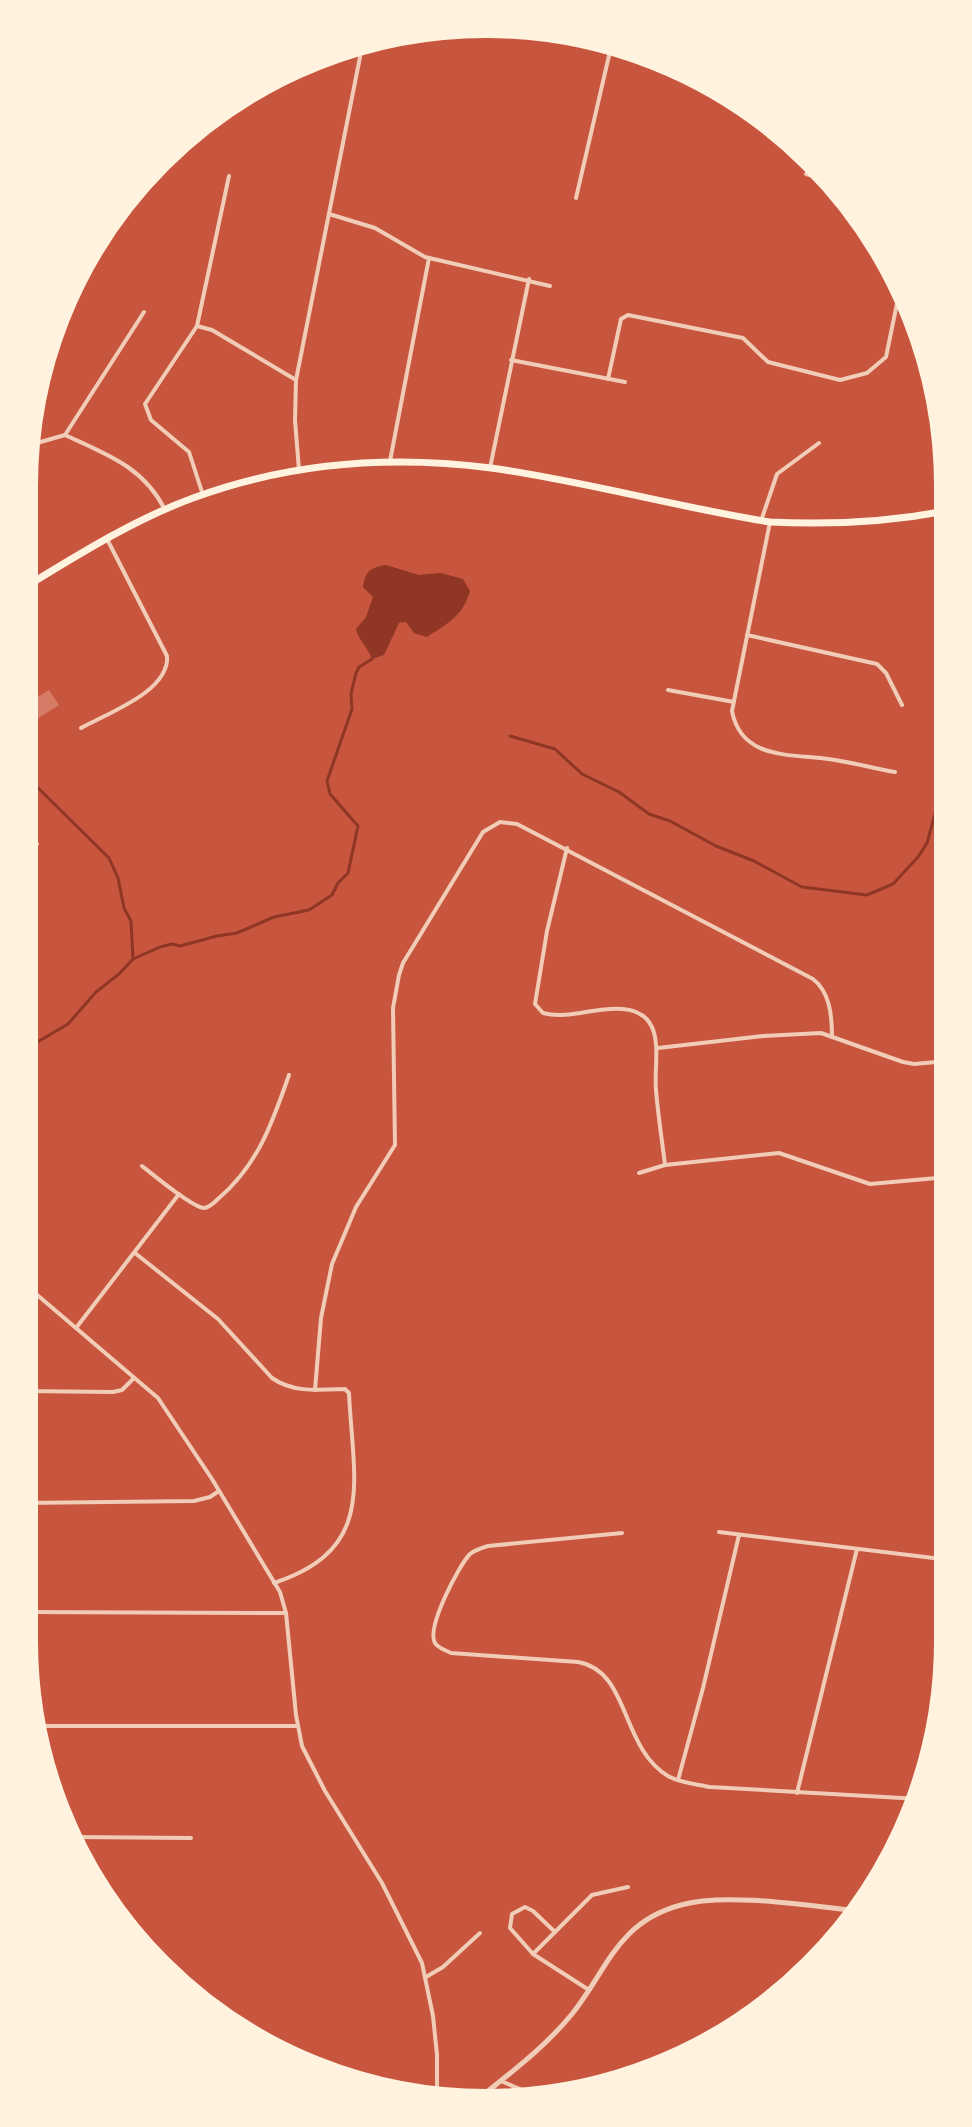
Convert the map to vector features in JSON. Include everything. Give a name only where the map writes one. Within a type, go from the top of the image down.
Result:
[{"type":"main road","points":[[36,581],[107,539],[203,495],[252,479],[299,470],[390,461],[490,468],[766,522],[882,521],[936,513]]},
{"type":"street","points":[[576,198],[610,53]]},
{"type":"street","points":[[299,470],[296,380],[361,54]]},
{"type":"street","points":[[806,174],[811,175]]},
{"type":"street","points":[[203,495],[189,452],[151,420],[145,404],[197,326],[229,176]]},
{"type":"street","points":[[329,214],[375,228],[429,258],[550,286]]},
{"type":"street","points":[[390,461],[429,258]]},
{"type":"street","points":[[490,468],[529,279]]},
{"type":"street","points":[[608,379],[621,319],[628,315],[743,338],[768,362],[840,380],[867,373],[886,357],[897,303]]},
{"type":"street","points":[[65,435],[144,312]]},
{"type":"street","points":[[197,326],[212,330],[296,380]]},
{"type":"street","points":[[511,360],[625,382]]},
{"type":"street","points":[[38,443],[65,435],[129,465],[157,493],[165,510]]},
{"type":"street","points":[[819,443],[777,474],[732,711],[740,735],[768,752],[829,759],[895,772]]},
{"type":"street","points":[[81,728],[143,694],[160,681],[168,666],[167,656],[107,539]]},
{"type":"street","points":[[747,635],[877,664],[886,673],[902,705]]},
{"type":"street","points":[[668,690],[734,702]]},
{"type":"street","points":[[315,1390],[321,1318],[337,1248],[356,1207],[395,1145],[393,1008],[403,963],[483,832],[493,825],[500,822],[517,824],[567,848],[813,979],[821,985],[827,998],[832,1037]]},
{"type":"street","points":[[567,848],[547,931],[536,1008],[543,1013],[558,1015],[622,1008],[648,1023],[658,1048],[655,1083],[665,1165]]},
{"type":"street","points":[[658,1048],[821,1033],[903,1062],[936,1062]]},
{"type":"street","points":[[142,1166],[179,1194],[205,1208],[230,1189],[264,1142],[289,1075]]},
{"type":"street","points":[[639,1173],[665,1165],[779,1153],[870,1184],[936,1178]]},
{"type":"street","points":[[76,1328],[179,1194]]},
{"type":"street","points":[[135,1253],[218,1319],[272,1378],[289,1387],[345,1389],[349,1393],[353,1482],[351,1515],[343,1536],[332,1552],[303,1572],[274,1583]]},
{"type":"street","points":[[36,1294],[158,1398],[274,1583],[286,1613],[298,1726],[305,1753],[389,1894],[422,1963],[437,2055],[437,2088]]},
{"type":"street","points":[[36,1391],[113,1392],[122,1390],[134,1377]]},
{"type":"street","points":[[36,1503],[194,1501],[219,1491]]},
{"type":"street","points":[[719,1532],[936,1558]]},
{"type":"street","points":[[622,1533],[488,1546],[472,1552],[439,1608],[432,1626],[433,1640],[437,1646],[451,1653],[578,1662],[594,1667],[611,1683],[630,1729],[648,1758],[658,1769],[678,1780],[710,1787],[907,1799]]},
{"type":"street","points":[[678,1780],[739,1535]]},
{"type":"street","points":[[797,1793],[857,1549]]},
{"type":"street","points":[[36,1612],[286,1613]]},
{"type":"street","points":[[44,1726],[298,1726]]},
{"type":"street","points":[[81,1837],[191,1838]]},
{"type":"street","points":[[533,1954],[592,1895],[628,1887]]},
{"type":"street","points":[[488,2091],[551,2037],[589,1990],[609,1956],[631,1932],[655,1915],[682,1904],[727,1901],[847,1910]]},
{"type":"street","points":[[555,1932],[529,1909],[521,1908],[512,1914],[510,1928],[533,1954],[589,1990]]},
{"type":"street","points":[[426,1977],[443,1967],[480,1933]]},
{"type":"street","points":[[501,2081],[521,2089]]},
{"type":"shaded area","points":[[386,565],[419,575],[441,573],[463,579],[470,591],[459,613],[427,637],[414,633],[406,622],[399,623],[384,655],[372,659],[356,629],[366,617],[373,597],[363,587],[365,577],[372,569]]},
{"type":"building","points":[[49,690],[59,705],[36,720],[36,691],[39,696]]},
{"type":"waterway","points":[[36,1043],[68,1024],[96,992],[133,959],[160,947],[180,946],[237,933],[274,917],[309,910],[332,895],[348,873],[358,826],[330,794],[327,781],[352,709],[351,694],[356,673],[359,667],[372,659]]},
{"type":"waterway","points":[[510,736],[555,749],[582,774],[619,792],[649,814],[754,861],[802,887],[867,895],[893,884],[927,843],[936,810]]},
{"type":"waterway","points":[[36,786],[109,858],[131,921],[133,959]]}]
